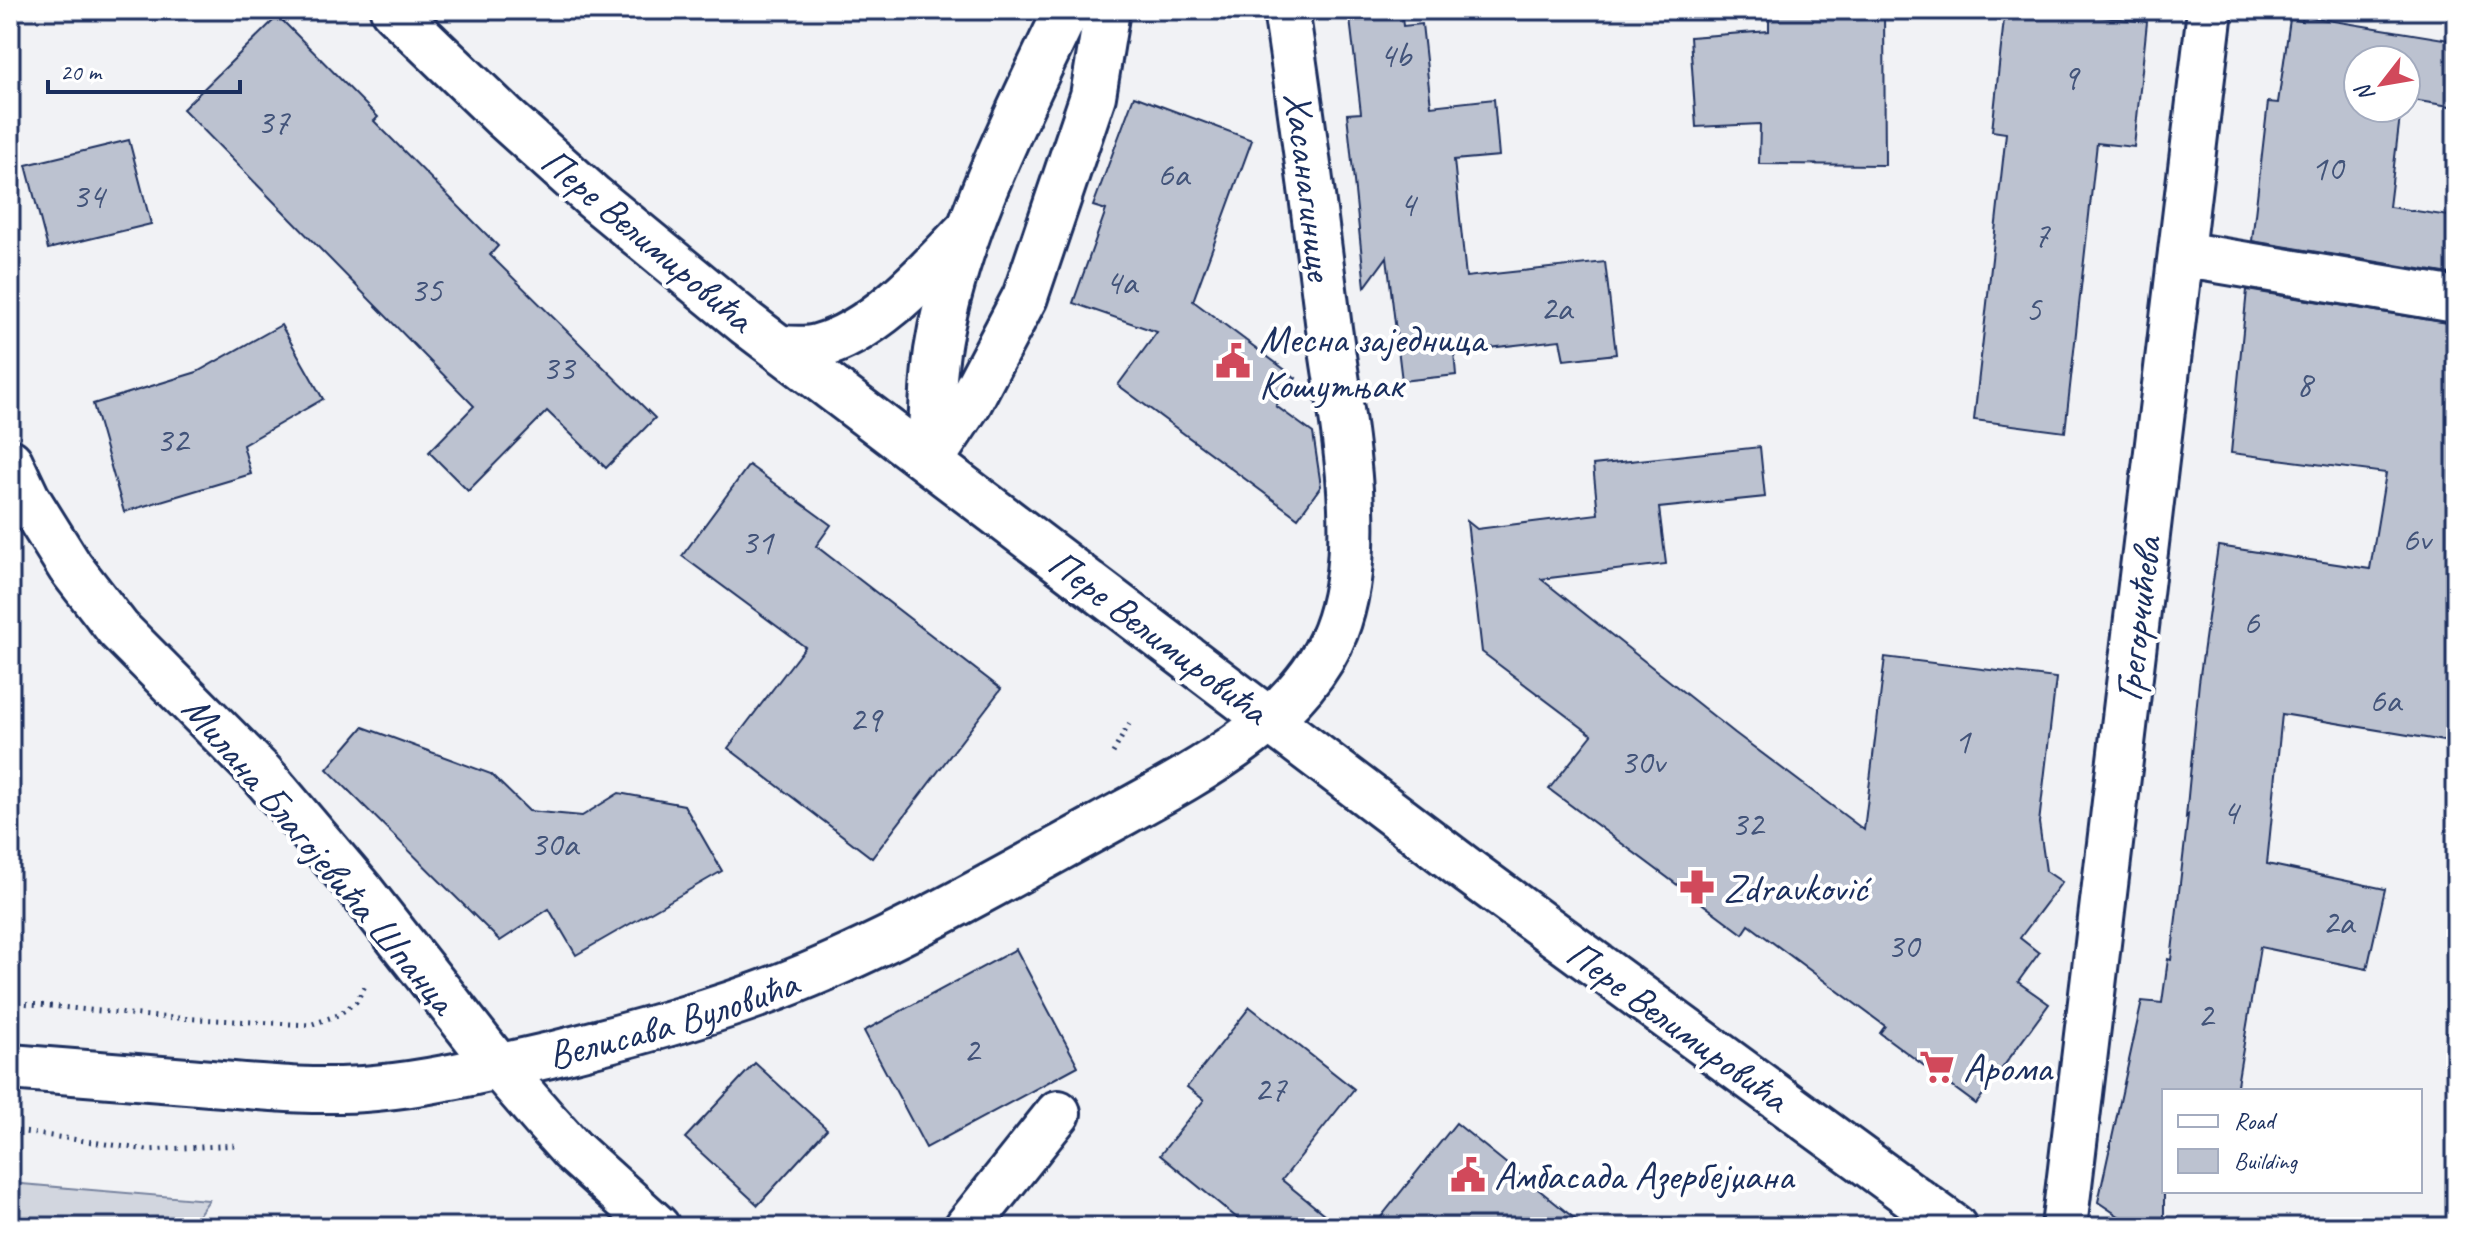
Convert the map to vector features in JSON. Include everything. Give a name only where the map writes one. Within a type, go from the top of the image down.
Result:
[{"type":"street","name":"Пере Велимировића","points":[[393,10],[593,197],[780,348],[1471,873],[1954,1227]]},
{"type":"street","points":[[931,460],[931,407],[938,348],[956,268],[970,229],[1067,10]]},
{"type":"street","points":[[931,460],[969,403],[1025,297],[1093,96],[1107,10]]},
{"type":"street","name":"Хасанагинице","points":[[1271,721],[1311,674],[1335,634],[1346,595],[1353,545],[1343,440],[1286,10]]},
{"type":"street","name":"Грегорчићева","points":[[2064,1227],[2210,10]]},
{"type":"street","points":[[780,348],[819,347],[848,335],[913,287],[970,229]]},
{"type":"street","points":[[2181,254],[2456,300]]},
{"type":"street","name":"Милана Благојевића Шпанца","points":[[10,462],[27,498],[70,567],[118,629],[262,774],[388,925],[499,1067],[572,1150],[657,1227]]},
{"type":"street","name":"Велисава Вуловића","points":[[10,1067],[306,1091],[375,1088],[499,1067],[652,1030],[765,992],[855,955],[933,917],[1133,807],[1271,721]]},
{"type":"street","points":[[967,1227],[1058,1113]]},
{"type":"path","points":[[1107,763],[1129,724]]},
{"type":"path","points":[[10,1002],[159,1017],[310,1025],[338,1015],[356,1002],[369,978],[371,956],[365,944],[388,925]]},
{"type":"shaded area","points":[[10,1183],[209,1200],[190,1227],[10,1227]]},
{"type":"building","points":[[1349,10],[1401,10],[1403,26],[1422,24],[1431,106],[1494,99],[1499,156],[1454,160],[1466,277],[1605,262],[1616,354],[1564,360],[1560,340],[1454,352],[1456,375],[1402,381],[1387,257],[1365,287],[1347,114],[1361,113]]},
{"type":"building","points":[[1769,10],[1884,10],[1885,165],[1759,164],[1760,124],[1696,127],[1690,37],[1769,31]]},
{"type":"building","points":[[2005,10],[2041,10],[2147,22],[2134,147],[2097,143],[2065,432],[1974,420],[2006,133],[1992,131]]},
{"type":"building","points":[[278,16],[378,117],[374,121],[498,246],[490,255],[655,418],[606,468],[547,411],[468,491],[429,452],[474,406],[183,109]]},
{"type":"building","points":[[2303,16],[2456,41],[2456,107],[2422,102],[2422,44],[2342,44],[2342,124],[2399,124],[2389,207],[2456,217],[2456,275],[2252,241],[2268,102],[2278,103],[2290,19],[2302,21]]},
{"type":"building","points":[[1134,96],[1252,140],[1193,301],[1296,378],[1276,406],[1313,433],[1321,486],[1298,518],[1118,385],[1157,332],[1073,303],[1106,210],[1093,206]]},
{"type":"building","points":[[129,140],[151,224],[48,249],[26,165]]},
{"type":"building","points":[[2247,290],[2456,324],[2456,743],[2282,714],[2267,864],[2385,889],[2367,969],[2260,947],[2236,1089],[2162,1089],[2164,1227],[2135,1227],[2098,1202],[2142,1001],[2162,1003],[2168,959],[2171,960],[2199,682],[2218,546],[2370,569],[2386,473],[2231,453]]},
{"type":"building","points":[[281,325],[323,399],[243,445],[251,474],[124,512],[93,404],[197,372]]},
{"type":"building","points":[[1760,447],[1765,497],[1659,508],[1666,564],[1541,579],[1735,733],[1864,830],[1885,657],[2056,678],[2039,823],[2046,871],[2062,882],[2020,938],[2039,953],[2018,982],[2049,1004],[1976,1104],[1880,1033],[1885,1026],[1749,925],[1743,934],[1549,789],[1592,735],[1482,652],[1467,521],[1477,529],[1598,514],[1593,465]]},
{"type":"building","points":[[749,465],[831,525],[816,546],[1001,689],[872,858],[728,748],[805,647],[682,556]]},
{"type":"building","points":[[363,727],[491,774],[529,811],[582,816],[619,793],[684,805],[722,871],[576,955],[549,909],[500,941],[327,769]]},
{"type":"building","points":[[1016,949],[1078,1066],[926,1148],[864,1031]]},
{"type":"building","points":[[1250,1007],[1354,1089],[1282,1180],[1340,1227],[1248,1227],[1160,1155],[1204,1100],[1187,1087]]},
{"type":"building","points":[[755,1063],[827,1129],[758,1205],[685,1138]]},
{"type":"building","name":"Амбасада Азербејџана","points":[[1456,1123],[1585,1227],[1373,1227]]},
{"type":"place","name":"Месна заједница Кошутњак","points":[[1233,361]]},
{"type":"place","name":"Zdravković","points":[[1697,887]]},
{"type":"place","name":"Арома","points":[[1937,1067]]},
{"type":"place","name":"Амбасада Азербејџана","points":[[1468,1175]]}]
